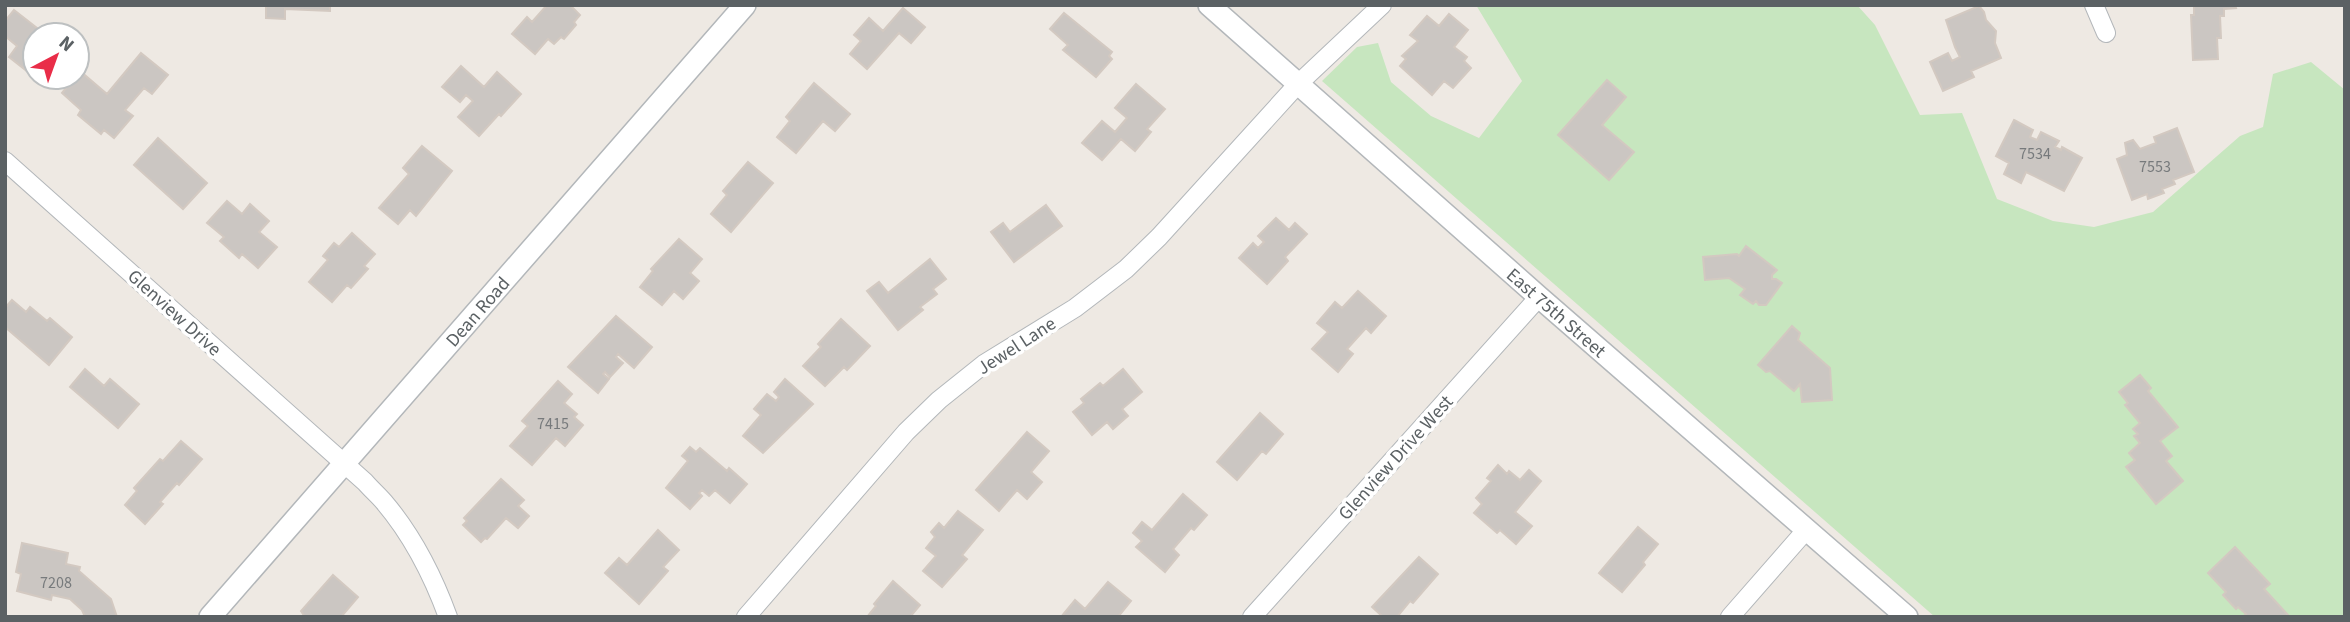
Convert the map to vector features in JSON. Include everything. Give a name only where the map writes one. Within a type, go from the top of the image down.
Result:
[{"type":"street","name":"Dean Road","points":[[210,617],[745,5]]},
{"type":"street","name":"East 75th Street","points":[[1209,5],[1297,85],[1907,617]]},
{"type":"street","name":"Jewel Lane","points":[[746,617],[906,432],[932,406],[984,364],[1075,308],[1126,269],[1159,237],[1297,85],[1382,5]]},
{"type":"street","points":[[2094,5],[2106,33]]},
{"type":"street","name":"Glenview Drive","points":[[5,161],[344,463],[384,502],[425,565],[448,617]]},
{"type":"street","name":"Glenview Drive West","points":[[1252,617],[1539,297]]},
{"type":"street","points":[[1730,617],[1807,529]]},
{"type":"green space","points":[[1476,5],[1857,5],[1875,25],[1920,115],[1962,113],[1997,199],[2053,221],[2094,227],[2153,212],[2240,136],[2263,127],[2273,74],[2311,62],[2345,90],[2345,617],[1935,617],[1322,81],[1357,47],[1378,43],[1391,82],[1431,116],[1479,138],[1522,81]]},
{"type":"building","points":[[266,5],[330,5],[330,11],[285,9],[285,19],[266,18]]},
{"type":"building","points":[[547,5],[570,5],[580,15],[574,22],[576,25],[564,39],[561,37],[554,44],[548,39],[535,54],[512,34],[527,17],[532,22]]},
{"type":"building","points":[[2194,5],[2235,5],[2236,8],[2224,9],[2224,16],[2220,16],[2218,59],[2193,60],[2191,15],[2194,15]]},
{"type":"building","points":[[1979,6],[1996,31],[1995,43],[2001,58],[1971,71],[1974,77],[1943,91],[1930,62],[1948,53],[1952,61],[1960,57],[1946,20]]},
{"type":"building","points":[[903,8],[925,27],[911,43],[899,33],[867,69],[850,54],[861,41],[854,35],[869,18],[883,31]]},
{"type":"building","points":[[14,10],[28,21],[21,21],[21,66],[9,57],[17,46],[5,36],[5,21]]},
{"type":"building","points":[[1064,13],[1112,52],[1109,56],[1112,59],[1096,77],[1063,50],[1068,45],[1050,29]]},
{"type":"building","points":[[1449,14],[1468,30],[1454,47],[1467,57],[1464,61],[1471,68],[1453,88],[1444,81],[1432,95],[1400,66],[1406,59],[1402,56],[1418,41],[1410,35],[1427,16],[1439,26]]},
{"type":"building","points":[[141,53],[168,75],[152,94],[144,88],[125,110],[133,116],[114,138],[104,130],[101,134],[78,115],[81,110],[62,93],[91,91],[91,80],[107,94]]},
{"type":"building","points":[[461,66],[484,87],[497,72],[521,94],[479,136],[458,117],[473,101],[466,95],[460,102],[442,87]]},
{"type":"building","points":[[1607,80],[1626,97],[1602,125],[1634,152],[1609,180],[1558,135]]},
{"type":"building","points":[[814,83],[850,114],[835,131],[823,121],[796,153],[777,137],[790,121],[786,117]]},
{"type":"building","points":[[1136,84],[1165,109],[1147,129],[1151,132],[1135,151],[1121,139],[1102,160],[1082,143],[1102,121],[1115,132],[1127,118],[1115,108]]},
{"type":"building","points":[[2014,120],[2033,130],[2030,137],[2037,140],[2041,132],[2059,141],[2055,147],[2061,150],[2062,147],[2082,158],[2064,191],[2026,172],[2021,183],[2004,174],[2009,163],[1996,156]]},
{"type":"building","points":[[2177,128],[2194,172],[2173,180],[2175,184],[2162,189],[2164,193],[2148,199],[2147,194],[2132,200],[2117,159],[2127,155],[2125,143],[2133,140],[2140,149],[2156,143],[2154,137]]},
{"type":"building","points":[[158,138],[207,183],[183,209],[134,165]]},
{"type":"building","points":[[422,146],[452,171],[416,216],[410,210],[398,224],[379,208],[409,174],[403,168]]},
{"type":"building","points":[[748,162],[773,183],[731,232],[711,214],[727,195],[723,191]]},
{"type":"building","points":[[227,201],[242,214],[250,204],[269,221],[259,232],[277,247],[258,268],[242,254],[239,258],[220,241],[224,237],[207,223]]},
{"type":"building","points":[[1046,205],[1062,226],[1014,262],[991,232],[1003,223],[1010,232]]},
{"type":"building","points":[[1276,218],[1289,230],[1295,223],[1307,234],[1285,257],[1288,261],[1267,284],[1239,258],[1253,243],[1258,248],[1264,242],[1258,236]]},
{"type":"building","points":[[352,233],[375,254],[364,266],[368,269],[351,288],[347,285],[332,302],[309,282],[328,260],[323,256],[334,243],[339,247]]},
{"type":"building","points":[[679,239],[702,259],[690,273],[699,281],[683,299],[674,291],[662,305],[640,287],[653,271],[651,269]]},
{"type":"building","points":[[1746,246],[1777,270],[1772,279],[1782,283],[1766,305],[1759,305],[1756,301],[1753,304],[1740,295],[1745,289],[1729,278],[1705,280],[1703,257],[1739,256]]},
{"type":"building","points":[[930,259],[946,279],[933,289],[937,294],[920,307],[923,310],[898,330],[867,291],[879,282],[888,293]]},
{"type":"building","points":[[1358,291],[1386,316],[1371,333],[1366,328],[1347,349],[1353,354],[1338,372],[1312,349],[1328,332],[1317,323],[1335,302],[1342,308]]},
{"type":"building","points":[[12,300],[26,312],[30,307],[47,321],[50,318],[72,337],[49,365],[5,327],[5,308]]},
{"type":"building","points":[[616,316],[652,347],[634,368],[618,354],[616,357],[623,363],[610,377],[605,372],[603,374],[609,379],[598,393],[568,367]]},
{"type":"building","points":[[841,319],[870,346],[847,370],[844,367],[825,386],[803,366],[821,347],[818,344]]},
{"type":"building","points":[[1792,326],[1800,333],[1798,340],[1830,368],[1832,400],[1802,402],[1800,384],[1794,391],[1770,371],[1766,372],[1758,365]]},
{"type":"building","points":[[85,369],[104,386],[110,379],[139,404],[118,428],[70,387]]},
{"type":"building","points":[[1123,369],[1142,392],[1122,409],[1128,416],[1113,429],[1107,422],[1092,435],[1073,412],[1084,403],[1081,399],[1100,383],[1103,386]]},
{"type":"building","points":[[2140,375],[2151,388],[2148,391],[2178,427],[2160,441],[2172,456],[2166,461],[2183,481],[2156,504],[2126,467],[2135,460],[2129,453],[2140,443],[2134,436],[2138,434],[2133,429],[2140,423],[2125,405],[2128,403],[2119,392]]},
{"type":"building","points":[[785,379],[813,404],[763,453],[743,436],[761,415],[754,409],[767,394],[776,401],[779,397],[774,392]]},
{"type":"building","points":[[558,381],[572,394],[564,403],[577,414],[574,417],[583,425],[565,446],[556,438],[532,465],[510,446],[528,426],[522,421]]},
{"type":"building","points":[[1260,413],[1283,434],[1266,454],[1262,451],[1237,480],[1217,462]]},
{"type":"building","points":[[1027,432],[1049,451],[1031,472],[1042,482],[1027,499],[1017,490],[999,511],[976,490]]},
{"type":"building","points":[[181,441],[202,459],[160,502],[163,504],[145,524],[125,505],[137,491],[134,488],[160,459],[163,461]]},
{"type":"building","points":[[690,447],[696,452],[700,448],[747,484],[730,503],[715,490],[709,496],[702,490],[699,493],[702,496],[690,509],[666,488],[688,461],[682,456]]},
{"type":"building","points":[[1498,465],[1507,474],[1509,471],[1520,480],[1529,470],[1541,481],[1515,512],[1532,526],[1516,544],[1500,530],[1497,533],[1474,513],[1482,504],[1476,498],[1491,481],[1487,478]]},
{"type":"building","points":[[501,479],[524,500],[518,506],[529,516],[518,528],[506,518],[481,542],[463,525],[467,521],[464,518]]},
{"type":"building","points":[[1183,494],[1207,515],[1194,530],[1191,528],[1173,549],[1179,555],[1165,572],[1136,547],[1142,541],[1133,533],[1142,522],[1152,530]]},
{"type":"building","points":[[958,511],[983,530],[962,555],[967,559],[942,587],[923,571],[936,556],[926,548],[935,537],[931,532],[939,523],[944,528]]},
{"type":"building","points":[[1638,527],[1658,544],[1643,562],[1645,565],[1622,592],[1599,573]]},
{"type":"building","points":[[658,530],[679,550],[663,567],[668,571],[639,604],[605,573],[619,558],[627,565]]},
{"type":"building","points":[[22,543],[68,553],[66,564],[80,567],[79,571],[111,599],[117,617],[85,617],[82,610],[70,599],[52,595],[51,600],[17,591],[21,574],[16,572]]},
{"type":"building","points":[[2235,547],[2270,584],[2264,589],[2288,615],[2286,617],[2243,617],[2246,614],[2238,607],[2236,609],[2223,595],[2226,592],[2208,573]]},
{"type":"building","points":[[1419,557],[1438,574],[1397,617],[1383,617],[1372,607]]},
{"type":"building","points":[[333,575],[358,597],[341,617],[305,617],[301,611]]},
{"type":"building","points":[[893,581],[920,605],[910,617],[867,617],[876,606],[874,604]]},
{"type":"building","points":[[1108,582],[1131,601],[1118,617],[1061,617],[1075,600],[1085,609]]}]
